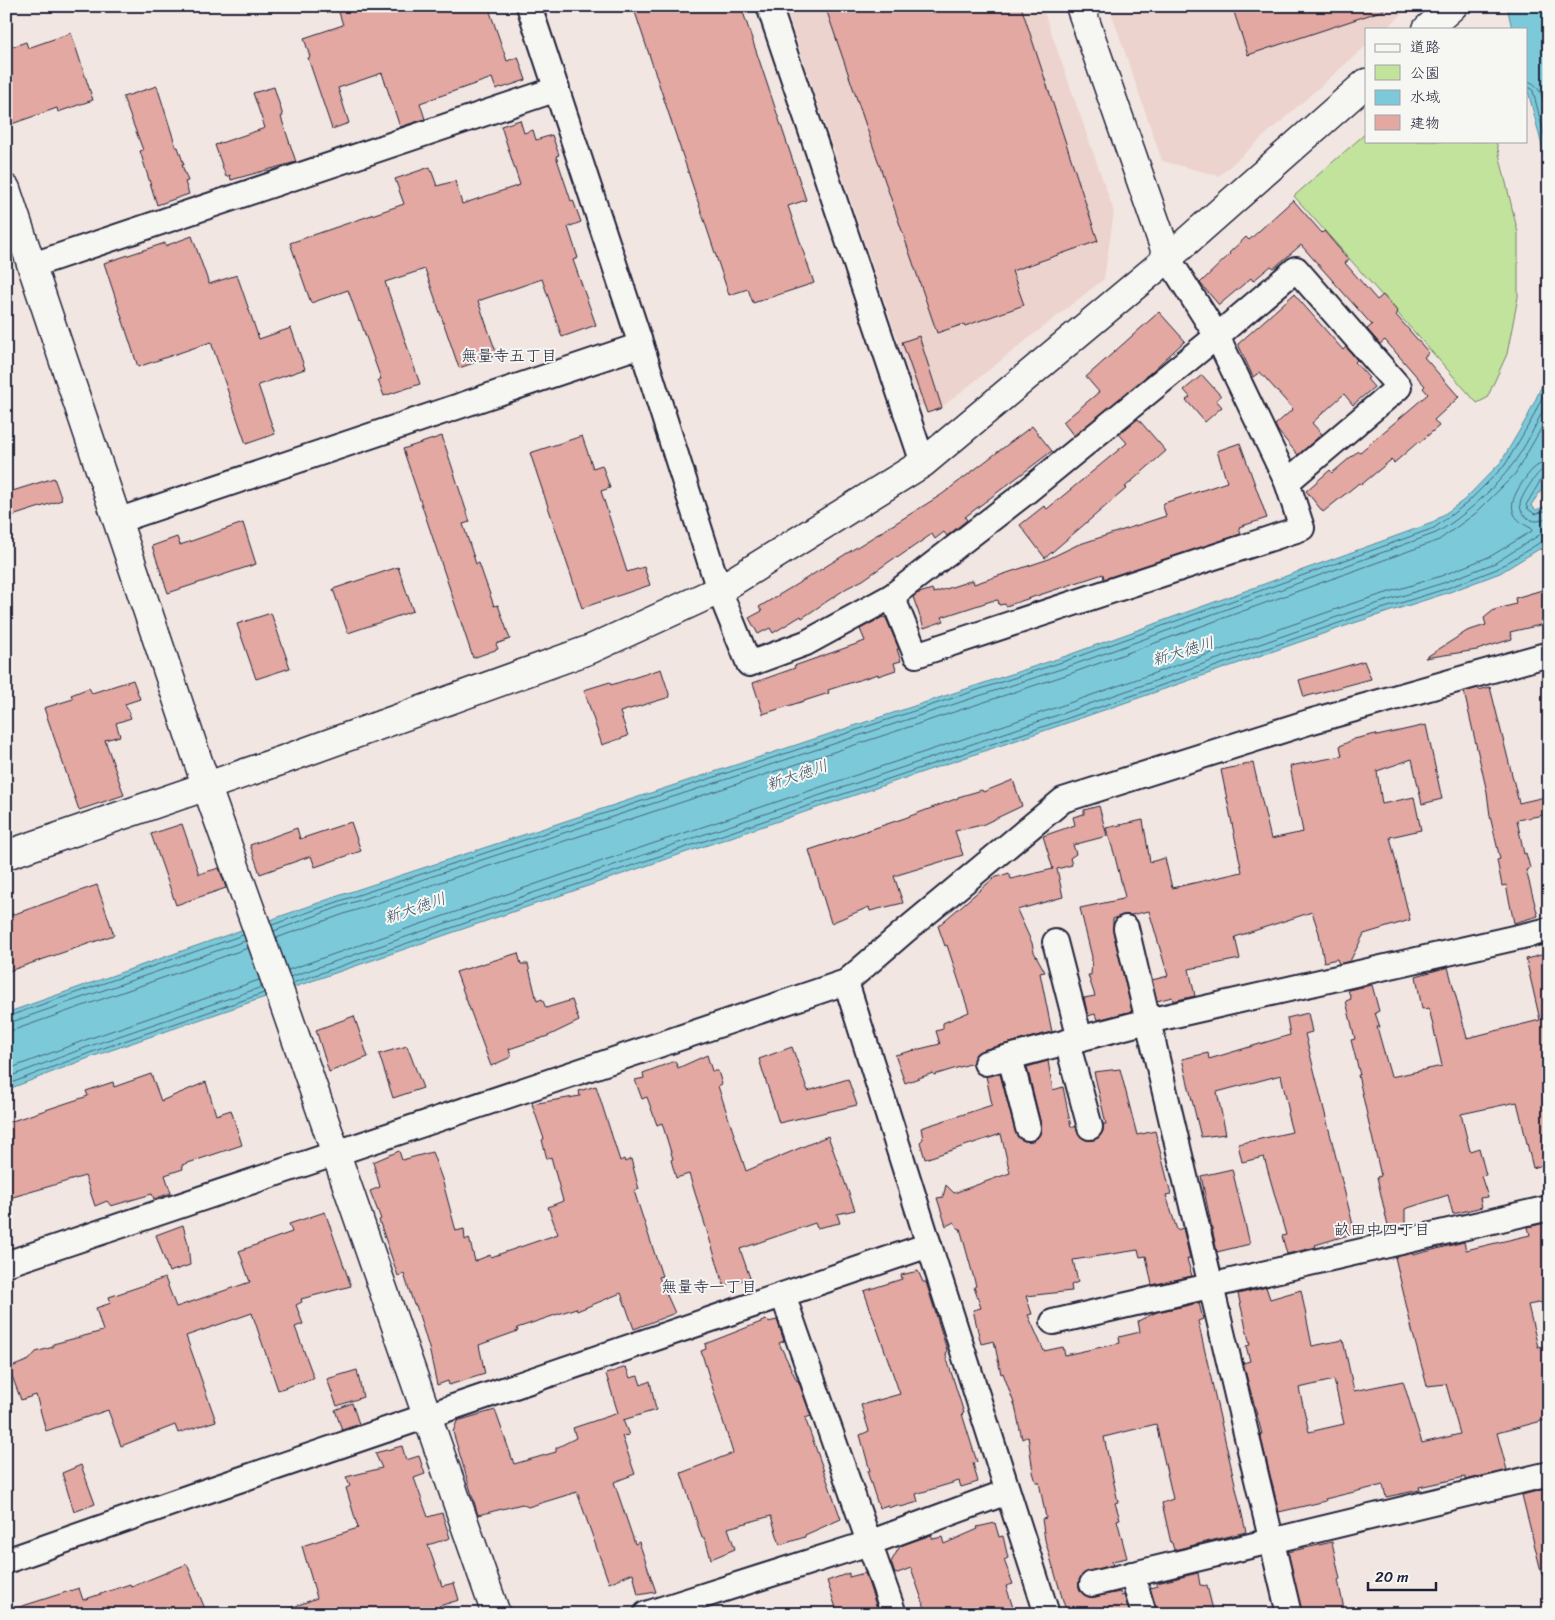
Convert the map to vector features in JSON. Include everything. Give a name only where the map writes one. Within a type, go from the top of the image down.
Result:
[{"type":"street","points":[[529,6],[719,590],[749,664],[806,643],[892,596],[1025,493],[1296,269],[1399,387],[1287,482]]},
{"type":"street","points":[[769,6],[923,463]]},
{"type":"street","points":[[892,596],[916,655],[1302,528],[1287,482],[1217,336],[1168,258],[1080,6]]},
{"type":"street","points":[[1428,28],[1454,6]]},
{"type":"street","points":[[6,855],[283,760],[592,649],[719,590],[923,463],[1168,258],[1365,84]]},
{"type":"street","points":[[33,265],[557,89]]},
{"type":"street","points":[[6,189],[206,785],[336,1152],[496,1614]]},
{"type":"street","points":[[116,520],[640,345]]},
{"type":"street","points":[[6,1264],[846,982],[905,930],[1063,800],[1309,722],[1549,654]]},
{"type":"street","points":[[1126,928],[1289,1614]]},
{"type":"street","points":[[986,1063],[1148,1020],[1549,930]]},
{"type":"street","points":[[1055,942],[1090,1128]]},
{"type":"street","points":[[846,982],[1047,1614]]},
{"type":"street","points":[[1010,1057],[1028,1128]]},
{"type":"street","points":[[1053,1322],[1549,1208]]},
{"type":"street","points":[[6,1561],[929,1245]]},
{"type":"street","points":[[783,1295],[894,1614]]},
{"type":"street","points":[[1092,1584],[1549,1474]]},
{"type":"street","points":[[646,1614],[870,1542],[1007,1492]]},
{"type":"street","points":[[1132,1574],[1144,1614]]},
{"type":"shaded area","points":[[785,6],[1042,6],[1114,212],[1104,279],[942,407],[920,406]]},
{"type":"shaded area","points":[[1109,6],[1411,6],[1387,28],[1365,28],[1365,47],[1219,176],[1162,161]]},
{"type":"green space","points":[[1365,134],[1365,142],[1496,142],[1518,233],[1518,297],[1507,354],[1487,398],[1477,403],[1294,196]]},
{"type":"water","points":[[1507,6],[1549,6],[1549,183],[1528,91],[1528,28],[1512,28]]},
{"type":"water","name":"新大徳川","points":[[1549,362],[1549,479],[1531,505],[1536,510],[1549,505],[1549,543],[1500,573],[1447,593],[1357,622],[94,1056],[6,1090],[6,1013],[338,896],[1066,656],[1432,523],[1464,500],[1501,462],[1528,416],[1544,381]]},
{"type":"building","points":[[337,6],[488,6],[507,61],[518,57],[526,80],[496,89],[492,78],[420,103],[425,119],[400,127],[382,73],[338,88],[349,123],[332,129],[308,58],[310,57],[304,38],[343,25]]},
{"type":"building","points":[[633,6],[741,6],[806,200],[788,206],[814,283],[753,303],[748,289],[729,295]]},
{"type":"building","points":[[825,6],[1021,6],[1098,241],[1012,271],[1024,305],[965,326],[964,324],[937,333]]},
{"type":"building","points":[[1232,6],[1384,6],[1384,10],[1248,55]]},
{"type":"building","points":[[71,33],[93,100],[58,112],[57,108],[6,126],[6,49],[26,42],[28,48]]},
{"type":"building","points":[[157,86],[176,147],[178,147],[184,165],[182,165],[188,181],[185,182],[189,194],[157,205],[140,151],[143,150],[123,97]]},
{"type":"building","points":[[274,87],[283,116],[281,117],[296,162],[231,180],[230,175],[226,177],[215,145],[265,128],[253,93]]},
{"type":"building","points":[[520,120],[524,133],[533,130],[536,140],[552,135],[559,155],[556,156],[571,201],[573,200],[581,222],[568,227],[578,258],[573,260],[596,325],[562,337],[542,279],[478,301],[497,355],[459,368],[425,269],[385,282],[420,384],[384,396],[378,380],[381,379],[348,290],[311,303],[290,243],[404,204],[395,179],[430,167],[437,186],[455,181],[462,204],[520,185],[501,126]]},
{"type":"building","points":[[1293,200],[1322,233],[1324,231],[1349,260],[1345,263],[1377,300],[1383,295],[1398,312],[1396,315],[1429,353],[1424,357],[1459,397],[1434,420],[1439,426],[1419,443],[1394,463],[1391,460],[1361,485],[1359,483],[1323,512],[1306,491],[1330,470],[1332,473],[1358,451],[1359,453],[1428,394],[1423,388],[1425,386],[1385,340],[1380,344],[1367,329],[1372,325],[1301,245],[1274,268],[1271,266],[1253,281],[1251,278],[1219,305],[1200,283],[1246,237],[1249,240]]},
{"type":"building","points":[[192,236],[209,284],[237,275],[259,339],[291,328],[305,369],[258,385],[275,434],[246,444],[211,342],[138,367],[104,263],[165,243],[165,246]]},
{"type":"building","points":[[1294,294],[1343,350],[1346,347],[1357,360],[1355,362],[1374,387],[1353,405],[1344,394],[1312,423],[1322,434],[1298,455],[1275,425],[1293,409],[1260,372],[1253,377],[1238,344]]},
{"type":"building","points":[[1159,312],[1185,341],[1140,382],[1074,436],[1063,422],[1099,392],[1086,377]]},
{"type":"building","points":[[919,336],[942,408],[927,413],[902,342]]},
{"type":"building","points":[[1202,375],[1221,396],[1216,400],[1222,407],[1205,422],[1186,400],[1190,397],[1184,390]]},
{"type":"building","points":[[1138,419],[1166,451],[1125,487],[1127,488],[1045,558],[1020,525],[1044,506],[1047,509],[1127,443],[1119,434]]},
{"type":"building","points":[[1032,426],[1052,451],[965,517],[967,520],[947,536],[944,532],[935,539],[932,534],[802,618],[801,616],[773,633],[770,628],[758,634],[749,618],[762,611],[759,607],[941,495]]},
{"type":"building","points":[[442,436],[470,522],[463,524],[476,564],[479,563],[494,606],[498,605],[510,639],[496,644],[498,649],[473,658],[403,449]]},
{"type":"building","points":[[582,436],[593,468],[602,465],[610,488],[601,491],[627,572],[644,567],[650,585],[582,608],[530,453]]},
{"type":"building","points":[[1240,443],[1267,518],[1239,527],[1241,534],[1104,579],[1103,574],[1006,606],[1005,604],[999,605],[998,600],[991,601],[942,617],[944,621],[924,628],[913,597],[916,594],[932,589],[934,593],[973,580],[974,584],[1046,560],[1077,545],[1166,516],[1164,503],[1227,482],[1217,451]]},
{"type":"building","points":[[54,478],[62,500],[6,518],[6,493]]},
{"type":"building","points":[[243,523],[256,564],[168,593],[152,546],[177,537],[180,545]]},
{"type":"building","points":[[398,567],[413,611],[348,633],[333,589]]},
{"type":"building","points":[[1549,588],[1549,623],[1510,632],[1512,639],[1477,650],[1425,658],[1467,631],[1486,625],[1484,618],[1494,610],[1516,604],[1515,598]]},
{"type":"building","points":[[271,613],[290,668],[256,679],[237,624]]},
{"type":"building","points":[[883,617],[886,618],[899,649],[897,649],[901,661],[894,663],[896,670],[828,690],[829,693],[763,714],[753,683],[795,668],[794,666],[865,641],[860,629]]},
{"type":"building","points":[[1364,661],[1371,679],[1304,697],[1299,680]]},
{"type":"building","points":[[661,669],[670,697],[620,712],[628,736],[602,745],[584,690],[610,682],[611,685]]},
{"type":"building","points":[[133,680],[140,699],[125,704],[131,718],[116,723],[120,736],[105,740],[124,795],[79,810],[44,708],[73,699],[71,695],[89,688],[92,693]]},
{"type":"building","points":[[1490,687],[1519,803],[1549,796],[1549,814],[1517,820],[1524,854],[1526,853],[1530,868],[1526,870],[1538,916],[1514,923],[1506,885],[1502,886],[1497,860],[1500,859],[1490,816],[1487,792],[1464,692]]},
{"type":"building","points":[[1426,725],[1442,799],[1422,804],[1412,759],[1377,771],[1382,804],[1414,797],[1421,830],[1390,837],[1410,920],[1364,934],[1350,961],[1339,964],[1337,959],[1324,962],[1319,933],[1312,912],[1235,937],[1240,959],[1189,969],[1195,996],[1173,1001],[1172,997],[1157,1001],[1152,980],[1168,976],[1149,911],[1122,915],[1113,919],[1113,931],[1132,1011],[1097,1020],[1095,1014],[1088,1016],[1084,998],[1095,996],[1088,975],[1091,975],[1092,957],[1080,908],[1125,897],[1106,828],[1143,820],[1150,862],[1165,858],[1172,888],[1242,872],[1221,770],[1253,763],[1271,839],[1303,832],[1290,766],[1342,756],[1340,746],[1354,739]]},
{"type":"building","points":[[1013,780],[1022,806],[982,825],[955,831],[963,855],[894,876],[903,903],[870,911],[869,907],[831,923],[809,850],[905,818],[958,797],[982,790],[983,792]]},
{"type":"building","points":[[1099,806],[1107,836],[1073,845],[1076,854],[1070,858],[1072,865],[1057,869],[1063,897],[1017,910],[1032,943],[1034,952],[1045,972],[1040,973],[1052,1032],[983,1050],[976,1054],[973,1063],[934,1075],[933,1073],[905,1083],[895,1055],[940,1044],[936,1031],[943,1029],[943,1023],[969,1012],[947,945],[945,946],[938,926],[994,878],[1009,873],[1011,879],[1053,869],[1043,836],[1075,825],[1073,817],[1084,814],[1084,810]]},
{"type":"building","points":[[351,822],[361,851],[315,867],[311,856],[260,874],[250,845],[297,828],[300,839]]},
{"type":"building","points":[[182,824],[199,874],[219,868],[226,888],[176,905],[151,834]]},
{"type":"building","points":[[97,885],[114,935],[6,972],[6,917]]},
{"type":"building","points":[[518,953],[521,964],[528,964],[537,1001],[542,999],[546,1008],[572,1000],[579,1021],[548,1036],[509,1049],[511,1057],[491,1066],[456,972]]},
{"type":"building","points":[[1549,953],[1549,1163],[1533,1168],[1517,1102],[1461,1114],[1470,1151],[1479,1148],[1486,1175],[1481,1176],[1488,1197],[1480,1198],[1482,1207],[1453,1214],[1448,1195],[1405,1209],[1405,1227],[1389,1231],[1377,1177],[1381,1176],[1351,1040],[1355,1039],[1346,1001],[1351,999],[1348,990],[1372,985],[1379,1011],[1375,1013],[1380,1027],[1377,1027],[1391,1077],[1442,1066],[1429,1008],[1422,1009],[1416,976],[1448,967],[1467,1038],[1540,1020],[1526,959]]},
{"type":"building","points":[[1308,1013],[1312,1032],[1305,1034],[1355,1233],[1315,1245],[1316,1247],[1287,1254],[1282,1236],[1286,1235],[1264,1157],[1242,1162],[1238,1144],[1292,1132],[1281,1075],[1217,1092],[1226,1134],[1201,1137],[1182,1059],[1208,1053],[1209,1059],[1290,1035],[1287,1018]]},
{"type":"building","points":[[354,1016],[368,1057],[329,1072],[316,1030]]},
{"type":"building","points":[[407,1046],[423,1088],[393,1098],[379,1054]]},
{"type":"building","points":[[792,1047],[808,1091],[848,1079],[857,1105],[779,1123],[759,1059]]},
{"type":"building","points":[[707,1055],[712,1071],[718,1071],[722,1084],[718,1086],[746,1171],[828,1136],[855,1210],[837,1214],[840,1223],[817,1228],[815,1223],[740,1249],[750,1278],[724,1285],[689,1174],[676,1178],[671,1160],[673,1159],[662,1123],[657,1125],[647,1097],[642,1099],[635,1080],[644,1078],[643,1073],[675,1061],[678,1068]]},
{"type":"building","points":[[1048,1061],[1053,1090],[1063,1087],[1071,1127],[1076,1127],[1080,1136],[1087,1140],[1099,1137],[1103,1131],[1103,1124],[1106,1124],[1094,1072],[1120,1069],[1137,1135],[1155,1131],[1171,1194],[1166,1195],[1177,1230],[1183,1228],[1190,1258],[1187,1259],[1192,1276],[1152,1285],[1146,1256],[1140,1257],[1138,1250],[1073,1260],[1078,1282],[1071,1285],[1072,1291],[1026,1296],[1032,1314],[1028,1315],[1044,1351],[1063,1347],[1065,1355],[1120,1343],[1119,1337],[1140,1332],[1138,1321],[1157,1312],[1199,1303],[1203,1319],[1198,1321],[1246,1532],[1174,1550],[1162,1503],[1173,1499],[1156,1424],[1104,1437],[1118,1502],[1115,1503],[1120,1519],[1117,1520],[1127,1558],[1112,1561],[1113,1565],[1083,1574],[1079,1580],[1079,1587],[1082,1593],[1089,1597],[1120,1592],[1121,1596],[1124,1595],[1130,1614],[1067,1614],[1045,1540],[1042,1519],[1046,1518],[1039,1482],[1036,1482],[1033,1472],[1028,1436],[1022,1439],[1015,1406],[1003,1373],[1001,1374],[994,1341],[981,1344],[973,1310],[981,1308],[960,1228],[958,1229],[954,1222],[946,1226],[937,1198],[943,1197],[946,1185],[954,1193],[1010,1173],[1001,1134],[925,1159],[920,1142],[923,1139],[921,1128],[992,1105],[986,1076],[1000,1074],[1018,1137],[1025,1141],[1032,1141],[1037,1138],[1041,1132],[1041,1125],[1027,1067]]},
{"type":"building","points":[[151,1074],[161,1101],[206,1082],[216,1115],[231,1110],[242,1145],[182,1165],[183,1169],[165,1175],[171,1193],[154,1199],[152,1194],[111,1206],[107,1201],[95,1206],[85,1176],[6,1199],[6,1123],[88,1096],[86,1091],[113,1082],[114,1087]]},
{"type":"building","points":[[596,1086],[620,1161],[624,1159],[625,1162],[631,1159],[639,1189],[634,1191],[662,1276],[659,1277],[675,1313],[634,1329],[621,1293],[577,1311],[576,1308],[517,1328],[518,1331],[479,1345],[485,1374],[449,1385],[448,1381],[437,1385],[429,1348],[416,1305],[414,1305],[404,1274],[398,1276],[379,1220],[381,1219],[370,1191],[380,1187],[373,1162],[399,1151],[402,1160],[432,1152],[442,1179],[456,1231],[464,1229],[465,1240],[469,1238],[475,1261],[490,1255],[491,1257],[558,1234],[548,1207],[563,1201],[551,1157],[547,1159],[542,1140],[544,1139],[532,1104],[580,1096],[579,1091]]},
{"type":"building","points":[[1232,1169],[1250,1244],[1217,1252],[1201,1176]]},
{"type":"building","points":[[325,1212],[351,1286],[301,1299],[302,1302],[296,1305],[303,1324],[295,1327],[314,1378],[278,1390],[252,1313],[186,1336],[216,1421],[178,1433],[175,1425],[121,1446],[108,1410],[46,1431],[36,1395],[21,1400],[9,1368],[29,1360],[36,1352],[53,1347],[53,1344],[103,1331],[96,1308],[111,1303],[109,1297],[165,1278],[176,1307],[250,1282],[239,1251],[292,1232],[289,1224]]},
{"type":"building","points":[[1549,1222],[1549,1301],[1528,1305],[1538,1347],[1549,1345],[1549,1419],[1497,1433],[1507,1470],[1465,1480],[1465,1477],[1419,1487],[1420,1490],[1386,1497],[1383,1485],[1279,1512],[1260,1434],[1262,1434],[1243,1363],[1250,1361],[1246,1346],[1250,1345],[1238,1294],[1266,1287],[1270,1299],[1301,1290],[1312,1346],[1343,1340],[1354,1391],[1403,1381],[1422,1443],[1460,1434],[1446,1384],[1427,1386],[1395,1257],[1412,1253],[1413,1255],[1464,1242],[1466,1250],[1530,1235],[1528,1227]],"holes":[[[1334,1380],[1344,1424],[1309,1432],[1299,1388]]]},
{"type":"building","points":[[183,1225],[188,1244],[190,1265],[169,1272],[156,1235]]},
{"type":"building","points":[[918,1271],[923,1282],[926,1282],[947,1350],[946,1356],[977,1462],[973,1463],[978,1482],[961,1487],[959,1481],[916,1494],[918,1502],[901,1507],[897,1505],[888,1508],[888,1505],[879,1508],[867,1471],[870,1471],[860,1435],[869,1431],[861,1405],[900,1394],[864,1291],[902,1279],[901,1275]]},
{"type":"building","points":[[766,1320],[768,1322],[777,1320],[784,1341],[779,1343],[798,1380],[811,1416],[805,1418],[841,1519],[805,1535],[805,1537],[780,1545],[771,1516],[728,1528],[735,1549],[711,1559],[705,1538],[702,1538],[681,1473],[733,1453],[701,1351],[706,1349],[705,1344]]},
{"type":"building","points":[[626,1367],[630,1378],[638,1376],[641,1385],[650,1381],[656,1410],[623,1420],[629,1435],[622,1436],[635,1474],[614,1482],[635,1544],[639,1542],[656,1592],[638,1595],[633,1573],[609,1583],[577,1492],[528,1507],[522,1504],[478,1515],[453,1432],[457,1421],[495,1410],[514,1464],[556,1452],[556,1448],[576,1438],[573,1428],[618,1413],[606,1374]]},
{"type":"building","points":[[357,1370],[363,1397],[337,1406],[327,1379]]},
{"type":"building","points":[[352,1403],[359,1424],[342,1430],[335,1410]]},
{"type":"building","points":[[402,1446],[406,1460],[419,1456],[425,1474],[414,1478],[428,1517],[442,1513],[450,1538],[428,1545],[442,1586],[454,1583],[459,1600],[439,1606],[442,1614],[280,1614],[280,1612],[317,1598],[302,1546],[358,1528],[346,1488],[350,1486],[346,1477],[382,1468],[375,1453]]},
{"type":"building","points":[[81,1465],[95,1504],[74,1512],[62,1473]]},
{"type":"building","points":[[1549,1488],[1549,1574],[1542,1575],[1522,1495]]},
{"type":"building","points":[[995,1523],[999,1537],[1003,1536],[1008,1558],[1004,1560],[1013,1584],[1006,1586],[1015,1614],[927,1614],[911,1568],[895,1574],[891,1562],[900,1546],[931,1535],[933,1539],[942,1537],[944,1544],[978,1529],[977,1527]]},
{"type":"building","points":[[1332,1542],[1345,1614],[1302,1614],[1288,1552]]},
{"type":"building","points":[[187,1564],[207,1614],[10,1614],[10,1610],[79,1588],[83,1600],[130,1584],[131,1587]]},
{"type":"building","points":[[849,1573],[849,1577],[865,1573],[879,1614],[838,1614],[827,1581]]},
{"type":"building","points":[[1198,1573],[1200,1585],[1207,1586],[1214,1614],[1157,1614],[1150,1588],[1157,1586],[1157,1583]]},
{"type":"district","name":"無量寺五丁目","points":[[509,355]]},
{"type":"district","name":"畝田中四丁目","points":[[1382,1229]]},
{"type":"district","name":"無量寺一丁目","points":[[709,1286]]}]
